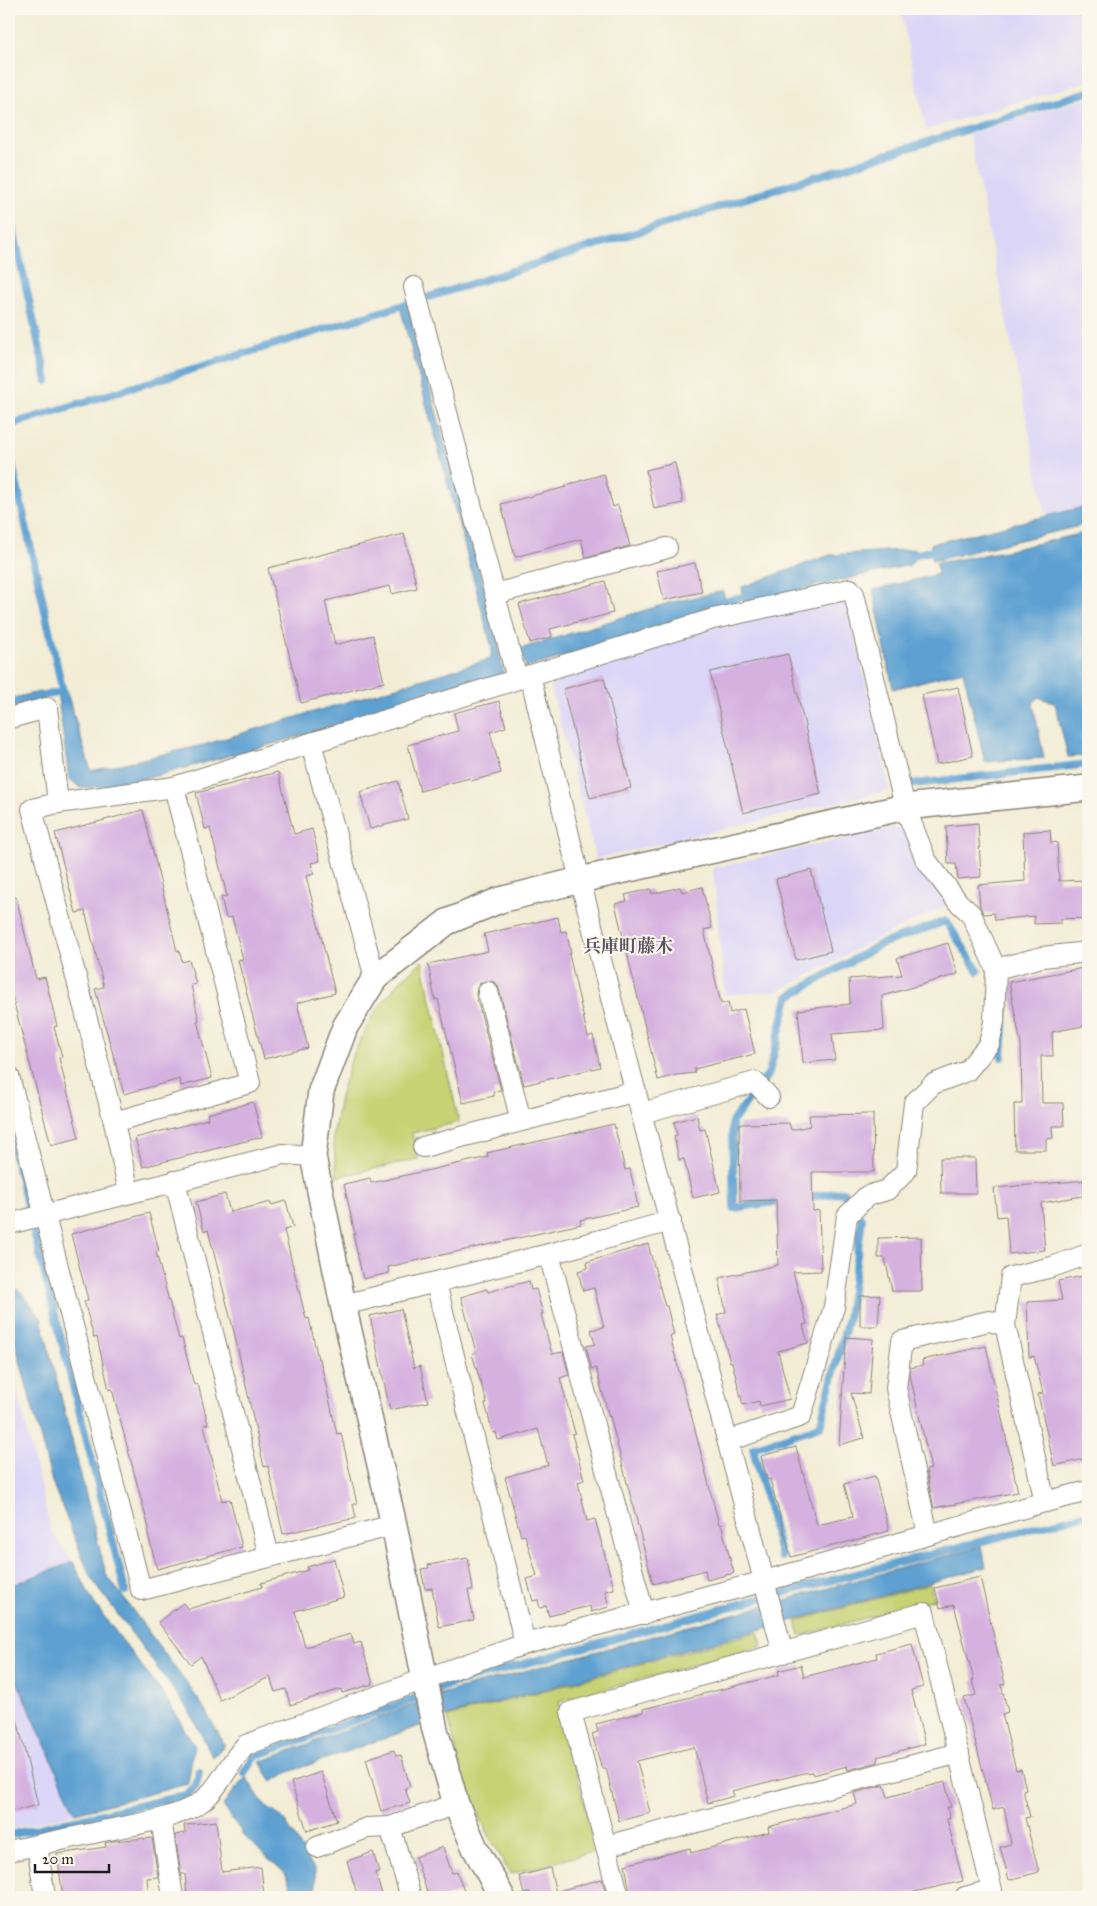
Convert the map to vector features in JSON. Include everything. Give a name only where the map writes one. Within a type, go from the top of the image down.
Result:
[{"type":"street","points":[[414,287],[510,649],[523,677],[580,880],[783,1653]]},
{"type":"street","points":[[496,594],[667,548]]},
{"type":"street","points":[[129,1193],[114,1122],[32,809],[58,803],[174,788],[311,743],[713,620],[850,588],[854,594],[906,807],[926,860],[958,902],[971,914],[996,969],[994,1022],[989,1044],[967,1071],[933,1084],[914,1103],[906,1171],[887,1190],[867,1196],[847,1216],[834,1307],[801,1416],[728,1441]]},
{"type":"street","points":[[9,718],[47,708],[58,803]]},
{"type":"street","points":[[311,743],[375,978]]},
{"type":"street","points":[[114,1122],[250,1083],[174,788]]},
{"type":"street","points":[[502,1897],[475,1848],[456,1804],[435,1730],[394,1525],[343,1305],[313,1156],[322,1091],[344,1027],[375,978],[447,922],[500,900],[580,880],[906,807],[1088,788]]},
{"type":"street","points":[[996,969],[1042,957],[1088,952]]},
{"type":"street","points":[[488,992],[521,1121]]},
{"type":"street","points":[[9,1076],[29,1218],[141,1590],[394,1525]]},
{"type":"street","points":[[642,1113],[755,1082],[769,1097]]},
{"type":"street","points":[[423,1147],[636,1091]]},
{"type":"street","points":[[29,1218],[283,1154],[313,1156]]},
{"type":"street","points":[[175,1181],[269,1556]]},
{"type":"street","points":[[343,1305],[436,1283],[671,1221]]},
{"type":"street","points":[[549,1254],[644,1614]]},
{"type":"street","points":[[1045,1502],[1005,1325],[1011,1278],[1052,1268],[1088,1254]]},
{"type":"street","points":[[436,1283],[525,1644]]},
{"type":"street","points":[[928,1534],[896,1388],[902,1341],[989,1321],[1005,1325]]},
{"type":"street","points":[[9,1851],[161,1819],[195,1805],[207,1796],[246,1745],[425,1684],[525,1644],[644,1614],[928,1534],[1088,1492]]},
{"type":"street","points":[[619,1897],[571,1712],[924,1613],[992,1890],[965,1897]]},
{"type":"street","points":[[606,1846],[959,1753]]},
{"type":"street","points":[[317,1846],[367,1828],[390,1827],[456,1804]]},
{"type":"street","points":[[161,1819],[173,1897]]},
{"type":"street","points":[[390,1827],[411,1897]]},
{"type":"street","points":[[37,1845],[44,1897]]},
{"type":"shaded area","points":[[900,9],[1088,9],[1088,81],[926,130]]},
{"type":"shaded area","points":[[1088,98],[1088,506],[1046,516],[969,134]]},
{"type":"shaded area","points":[[846,597],[890,790],[596,859],[548,677],[709,629]]},
{"type":"shaded area","points":[[904,825],[949,904],[867,944],[779,991],[725,995],[713,868]]},
{"type":"shaded area","points":[[9,1357],[51,1531],[73,1562],[9,1586]]},
{"type":"shaded area","points":[[9,1663],[75,1813],[9,1829]]},
{"type":"green space","points":[[422,961],[459,1122],[412,1133],[418,1159],[337,1177],[333,1137],[340,1097],[352,1057],[374,1013],[401,980]]},
{"type":"green space","points":[[930,1584],[934,1599],[800,1636],[796,1621]]},
{"type":"green space","points":[[758,1632],[762,1646],[559,1702],[596,1851],[510,1874],[483,1824],[463,1778],[448,1717]]},
{"type":"water","points":[[407,304],[499,643],[499,653],[505,675],[291,739],[160,775],[122,784],[81,788],[69,779],[58,699],[59,688],[65,686],[91,771],[203,745],[490,659],[492,648],[400,307]]},
{"type":"water","points":[[1088,506],[1088,524],[932,561],[931,544]]},
{"type":"water","points":[[1088,532],[1088,756],[1068,757],[1055,703],[1038,697],[1033,704],[1044,758],[985,762],[963,671],[893,689],[873,590],[938,574],[936,563],[1005,551]]},
{"type":"water","points":[[916,549],[914,560],[910,565],[744,602],[742,587],[830,555]]},
{"type":"water","points":[[723,591],[727,609],[526,668],[520,649],[668,603]]},
{"type":"water","points":[[43,691],[45,700],[9,708],[9,699]]},
{"type":"water","points":[[9,1283],[24,1295],[41,1318],[106,1574],[201,1703],[225,1745],[213,1757],[189,1711],[91,1578],[52,1482],[9,1319]]},
{"type":"water","points":[[982,1546],[986,1567],[451,1715],[289,1772],[272,1782],[260,1762],[444,1693]]},
{"type":"water","points":[[73,1562],[94,1603],[166,1698],[194,1745],[188,1784],[75,1813],[9,1663],[9,1586]]},
{"type":"water","points":[[246,1777],[265,1806],[283,1818],[315,1870],[318,1897],[295,1897],[285,1873],[245,1837],[223,1806]]},
{"type":"building","points":[[675,463],[683,503],[654,509],[646,470]]},
{"type":"building","points":[[604,474],[613,507],[618,505],[630,546],[586,558],[581,539],[515,557],[501,504],[566,487],[566,485]]},
{"type":"building","points":[[404,534],[417,588],[392,594],[390,586],[325,601],[335,645],[373,635],[384,682],[301,703],[268,568]]},
{"type":"building","points":[[695,563],[702,592],[664,600],[657,571]]},
{"type":"building","points":[[605,581],[613,613],[550,629],[552,637],[530,643],[519,604]]},
{"type":"building","points":[[788,654],[821,794],[743,813],[710,672]]},
{"type":"building","points":[[604,678],[631,788],[590,798],[563,689]]},
{"type":"building","points":[[958,687],[973,756],[937,764],[922,695]]},
{"type":"building","points":[[499,701],[506,727],[490,732],[501,773],[471,781],[470,778],[420,791],[408,745],[458,731],[454,713]]},
{"type":"building","points":[[278,772],[294,834],[312,829],[320,861],[311,863],[314,874],[306,876],[335,993],[297,1003],[308,1048],[264,1059],[238,960],[243,959],[232,917],[226,918],[221,897],[227,896],[210,828],[205,829],[196,793]]},
{"type":"building","points":[[398,781],[408,819],[370,829],[360,792]]},
{"type":"building","points":[[143,810],[177,951],[179,950],[182,962],[189,960],[196,984],[191,985],[199,1021],[197,1021],[212,1078],[181,1086],[180,1079],[124,1094],[95,989],[104,987],[85,911],[76,913],[55,833]]},
{"type":"building","points":[[978,823],[981,877],[958,879],[956,864],[948,864],[946,826]]},
{"type":"building","points":[[1050,830],[1051,843],[1057,842],[1059,881],[1088,880],[1088,918],[1061,919],[1061,923],[1034,924],[1034,916],[995,920],[994,913],[984,914],[980,907],[978,885],[1025,881],[1023,832]]},
{"type":"building","points":[[811,870],[831,951],[796,960],[776,879]]},
{"type":"building","points":[[680,887],[682,892],[702,887],[712,928],[704,930],[721,1004],[728,1002],[730,1013],[744,1009],[755,1054],[694,1069],[695,1073],[658,1080],[615,904],[627,901],[625,895],[651,889],[652,894]]},
{"type":"building","points":[[16,897],[36,979],[45,977],[57,1026],[54,1027],[62,1057],[59,1058],[79,1138],[51,1145],[9,984],[9,898]]},
{"type":"building","points":[[558,917],[561,932],[566,931],[571,953],[569,954],[588,1037],[593,1035],[600,1067],[524,1085],[499,989],[497,984],[492,981],[485,981],[480,983],[476,995],[501,1090],[493,1091],[494,1096],[463,1103],[438,999],[435,1000],[428,964],[488,951],[484,934]]},
{"type":"building","points":[[948,943],[958,974],[882,996],[884,1030],[832,1034],[835,1060],[803,1063],[798,1010],[850,1004],[849,979],[902,975],[897,958]]},
{"type":"building","points":[[1088,967],[1088,1025],[1052,1032],[1053,1056],[1041,1056],[1042,1103],[1063,1103],[1064,1126],[1052,1126],[1053,1138],[1046,1139],[1046,1150],[1015,1150],[1014,1104],[1022,1104],[1021,1045],[1009,982]]},
{"type":"building","points":[[253,1102],[262,1137],[143,1167],[135,1138],[208,1119],[207,1114]]},
{"type":"building","points":[[873,1114],[874,1172],[812,1172],[813,1211],[819,1210],[821,1271],[793,1272],[807,1324],[803,1325],[808,1343],[778,1351],[790,1399],[760,1406],[759,1401],[743,1405],[717,1315],[726,1312],[719,1278],[778,1265],[776,1200],[740,1201],[739,1124],[789,1123],[791,1130],[810,1126],[809,1115]]},
{"type":"building","points":[[697,1116],[700,1130],[705,1129],[720,1192],[693,1198],[684,1159],[679,1160],[674,1136],[677,1135],[674,1122]]},
{"type":"building","points":[[614,1124],[625,1170],[630,1169],[638,1207],[580,1220],[581,1224],[388,1267],[389,1273],[363,1279],[344,1184],[370,1178],[371,1183],[488,1157],[487,1153]]},
{"type":"building","points":[[940,1158],[975,1158],[976,1193],[941,1193]]},
{"type":"building","points":[[1088,1180],[1088,1195],[1041,1203],[1045,1250],[1009,1254],[1006,1216],[997,1217],[994,1188]]},
{"type":"building","points":[[225,1194],[230,1212],[271,1202],[271,1205],[286,1201],[293,1227],[284,1230],[306,1319],[309,1318],[318,1359],[320,1359],[337,1434],[341,1433],[357,1504],[353,1504],[356,1518],[283,1534],[268,1466],[264,1467],[234,1332],[208,1230],[204,1231],[196,1202]]},
{"type":"building","points":[[149,1213],[159,1251],[156,1252],[179,1339],[182,1338],[194,1385],[198,1384],[208,1424],[204,1425],[222,1501],[230,1499],[242,1547],[157,1569],[147,1530],[149,1529],[112,1389],[109,1390],[97,1337],[94,1338],[84,1301],[88,1300],[71,1234]]},
{"type":"building","points":[[921,1237],[922,1291],[892,1291],[885,1258],[878,1258],[878,1238]]},
{"type":"building","points":[[648,1244],[665,1306],[667,1306],[674,1335],[670,1336],[719,1525],[721,1524],[734,1573],[707,1580],[705,1570],[653,1584],[610,1416],[596,1368],[592,1370],[586,1346],[595,1344],[591,1330],[604,1327],[594,1288],[583,1291],[578,1271],[588,1268],[587,1262]]},
{"type":"building","points":[[1088,1275],[1088,1458],[1054,1466],[1038,1394],[1043,1393],[1034,1356],[1029,1357],[1027,1302],[1062,1300],[1058,1281]]},
{"type":"building","points":[[529,1281],[531,1290],[536,1289],[552,1354],[563,1352],[569,1375],[560,1378],[575,1433],[572,1434],[584,1480],[578,1482],[587,1521],[595,1519],[614,1589],[605,1591],[609,1607],[591,1612],[590,1606],[549,1616],[546,1606],[540,1608],[538,1600],[533,1601],[527,1579],[537,1576],[525,1535],[521,1536],[505,1477],[548,1465],[538,1429],[498,1440],[496,1432],[493,1433],[485,1404],[487,1403],[472,1354],[476,1352],[461,1297],[487,1289],[488,1292]]},
{"type":"building","points":[[880,1295],[878,1326],[860,1326],[860,1296]]},
{"type":"building","points":[[401,1309],[414,1368],[420,1366],[428,1402],[390,1410],[370,1316]]},
{"type":"building","points":[[846,1337],[873,1339],[869,1394],[851,1393],[864,1438],[839,1445]]},
{"type":"building","points":[[986,1346],[1018,1492],[934,1508],[926,1470],[931,1469],[910,1368],[923,1365],[922,1360]]},
{"type":"building","points":[[796,1447],[817,1525],[853,1517],[844,1484],[875,1476],[889,1531],[791,1557],[770,1479],[767,1480],[761,1456]]},
{"type":"building","points":[[468,1558],[473,1590],[468,1590],[474,1620],[439,1627],[432,1588],[425,1589],[421,1569],[429,1568],[428,1565]]},
{"type":"building","points":[[334,1559],[344,1597],[295,1611],[305,1647],[351,1634],[354,1644],[361,1642],[373,1684],[342,1693],[341,1689],[290,1705],[286,1689],[275,1692],[270,1677],[220,1700],[201,1656],[191,1664],[158,1622],[183,1603],[188,1609],[262,1587],[261,1583],[308,1570],[307,1567]]},
{"type":"building","points":[[980,1577],[1005,1684],[1001,1685],[1008,1712],[1002,1714],[1016,1770],[1021,1769],[1026,1789],[1023,1790],[1030,1817],[1025,1818],[1039,1872],[1009,1880],[1000,1847],[1011,1844],[1004,1807],[993,1810],[964,1698],[976,1695],[972,1681],[974,1680],[954,1605],[940,1608],[935,1588]]},
{"type":"building","points":[[912,1644],[923,1687],[911,1690],[925,1744],[877,1757],[878,1762],[848,1770],[847,1766],[813,1775],[812,1772],[804,1773],[732,1791],[734,1796],[708,1803],[694,1747],[637,1761],[650,1813],[619,1821],[606,1768],[602,1769],[592,1734],[598,1732],[596,1724],[643,1712],[643,1709],[779,1675],[778,1671],[801,1665],[804,1677],[877,1658],[876,1653]]},
{"type":"building","points":[[16,1715],[38,1805],[9,1812],[9,1716]]},
{"type":"building","points":[[394,1750],[396,1756],[401,1755],[410,1786],[405,1788],[410,1803],[381,1811],[366,1759]]},
{"type":"building","points":[[321,1772],[337,1821],[307,1831],[291,1782]]},
{"type":"building","points":[[945,1782],[951,1807],[947,1807],[950,1818],[947,1819],[963,1881],[892,1897],[631,1897],[625,1865],[690,1848],[691,1853],[769,1832],[768,1827],[857,1804],[854,1793],[884,1785],[888,1797]]},
{"type":"building","points":[[216,1821],[222,1872],[261,1867],[264,1897],[187,1897],[185,1874],[181,1874],[175,1835],[185,1833],[184,1825]]},
{"type":"building","points":[[152,1838],[158,1877],[147,1878],[149,1897],[63,1897],[57,1854],[106,1847],[105,1843],[114,1841]]},
{"type":"building","points":[[443,1847],[452,1873],[457,1872],[464,1891],[445,1897],[429,1897],[415,1857]]},
{"type":"building","points":[[373,1852],[379,1872],[375,1873],[383,1897],[358,1897],[347,1861]]},
{"type":"building","points":[[550,1868],[557,1897],[531,1897],[530,1892],[524,1894],[519,1876]]},
{"type":"building","points":[[602,1879],[607,1897],[559,1897],[558,1891]]},
{"type":"waterway","points":[[429,297],[1088,92]]},
{"type":"waterway","points":[[9,211],[47,381]]},
{"type":"waterway","points":[[9,425],[407,304]]},
{"type":"waterway","points":[[9,450],[63,692]]},
{"type":"waterway","points":[[905,557],[940,549]]},
{"type":"waterway","points":[[716,604],[753,594]]},
{"type":"waterway","points":[[35,697],[63,692],[64,697]]},
{"type":"waterway","points":[[914,784],[1088,764]]},
{"type":"waterway","points":[[786,1200],[734,1208],[732,1122],[769,1073],[788,997],[881,944],[946,921],[978,971]]},
{"type":"waterway","points":[[1002,1057],[1006,994]]},
{"type":"waterway","points":[[9,1133],[125,1591]]},
{"type":"waterway","points":[[781,1557],[753,1448],[820,1426],[848,1318],[862,1220],[843,1192],[802,1198]]},
{"type":"waterway","points":[[244,1773],[255,1756],[451,1684],[751,1601],[1088,1514]]},
{"type":"waterway","points":[[9,1835],[186,1795],[196,1786],[199,1772]]},
{"type":"district","name":"兵庫町藤木","points":[[628,946]]}]
